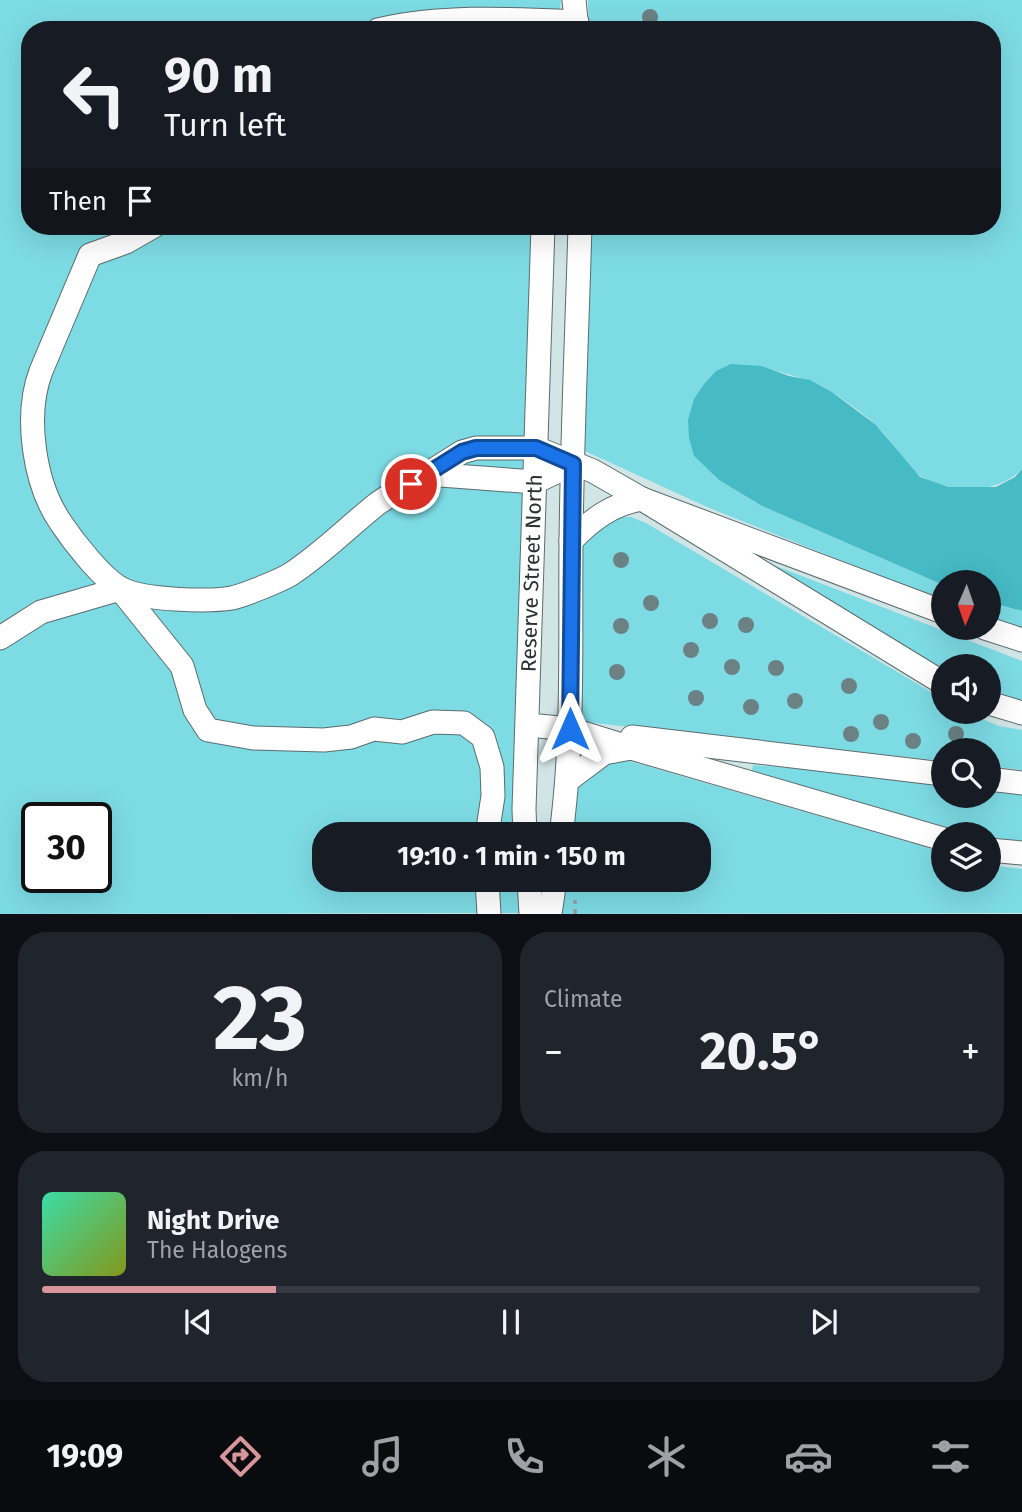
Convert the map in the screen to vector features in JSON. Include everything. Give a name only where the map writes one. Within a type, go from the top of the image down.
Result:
[{"type":"street","points":[[438,21],[568,17]]},
{"type":"street","points":[[138,235],[90,256],[35,387],[33,404],[40,480],[51,510],[76,546],[120,589],[182,666],[195,710],[208,730],[253,738],[324,740],[351,737],[374,729],[402,732],[433,722],[464,723],[482,737],[492,767],[494,796],[489,822]]},
{"type":"street","name":"Reserve Street North","points":[[525,822],[544,235]]},
{"type":"street","name":"Reserve Street North","points":[[563,822],[577,730],[571,541],[580,235]]},
{"type":"street","points":[[0,638],[41,612],[120,589],[143,596],[171,599],[232,597],[289,575],[378,503],[462,452],[476,448],[536,448],[593,471],[642,499],[931,676]]},
{"type":"street","points":[[427,474],[535,482],[573,464]]},
{"type":"street","points":[[571,541],[591,520],[627,501],[642,499],[931,607]]},
{"type":"street","points":[[1001,633],[1022,640]]},
{"type":"street","points":[[1001,707],[1022,713]]},
{"type":"street","points":[[528,725],[931,773]]},
{"type":"street","points":[[577,730],[931,836]]},
{"type":"street","points":[[568,780],[604,753],[631,748]]},
{"type":"street","points":[[1001,780],[1022,783]]},
{"type":"street","points":[[1001,851],[1022,853]]},
{"type":"street","points":[[488,892],[489,914]]},
{"type":"street","points":[[530,892],[531,914]]},
{"type":"street","points":[[550,914],[553,892]]},
{"type":"shaded area","points":[[0,0],[561,0],[559,21],[21,21],[21,235],[543,235],[525,822],[312,822],[312,892],[530,892],[531,913],[0,914]]},
{"type":"shaded area","points":[[588,0],[1022,0],[1022,469],[1012,477],[987,487],[960,489],[934,483],[916,473],[876,425],[838,396],[816,383],[762,366],[694,456],[719,480],[762,506],[931,580],[931,596],[707,507],[585,451],[589,235],[1001,235],[1001,21],[589,21]]},
{"type":"shaded area","points":[[731,364],[762,366],[810,380],[832,392],[876,425],[920,477],[948,487],[996,487],[1015,477],[1022,469],[1022,611],[1001,605],[1001,570],[931,570],[931,580],[762,506],[719,480],[694,456],[688,420],[694,399],[716,371]]},
{"type":"shaded area","points":[[620,517],[631,517],[646,523],[931,692],[931,724],[994,724],[1022,730],[1022,770],[1001,767],[1001,738],[931,738],[931,760],[575,721],[581,547],[596,528]]},
{"type":"shaded area","points":[[763,561],[931,626],[931,640],[968,640],[1022,661],[1022,704],[1001,698],[1001,654],[931,654],[931,662]]},
{"type":"shaded area","points":[[1001,605],[1022,611],[1022,629],[1001,623]]},
{"type":"shaded area","points":[[626,760],[931,849],[931,892],[1001,892],[1001,866],[1022,869],[1022,913],[559,914],[561,892],[711,892],[711,822],[569,822],[572,787],[599,761]]},
{"type":"shaded area","points":[[753,765],[931,784],[931,808],[1001,808],[1001,792],[1022,795],[1022,842],[1001,838],[1001,822],[931,822],[757,774],[752,770]]},
{"type":"route","points":[[411,484],[462,452],[476,448],[536,448],[573,464],[570,729]]}]
